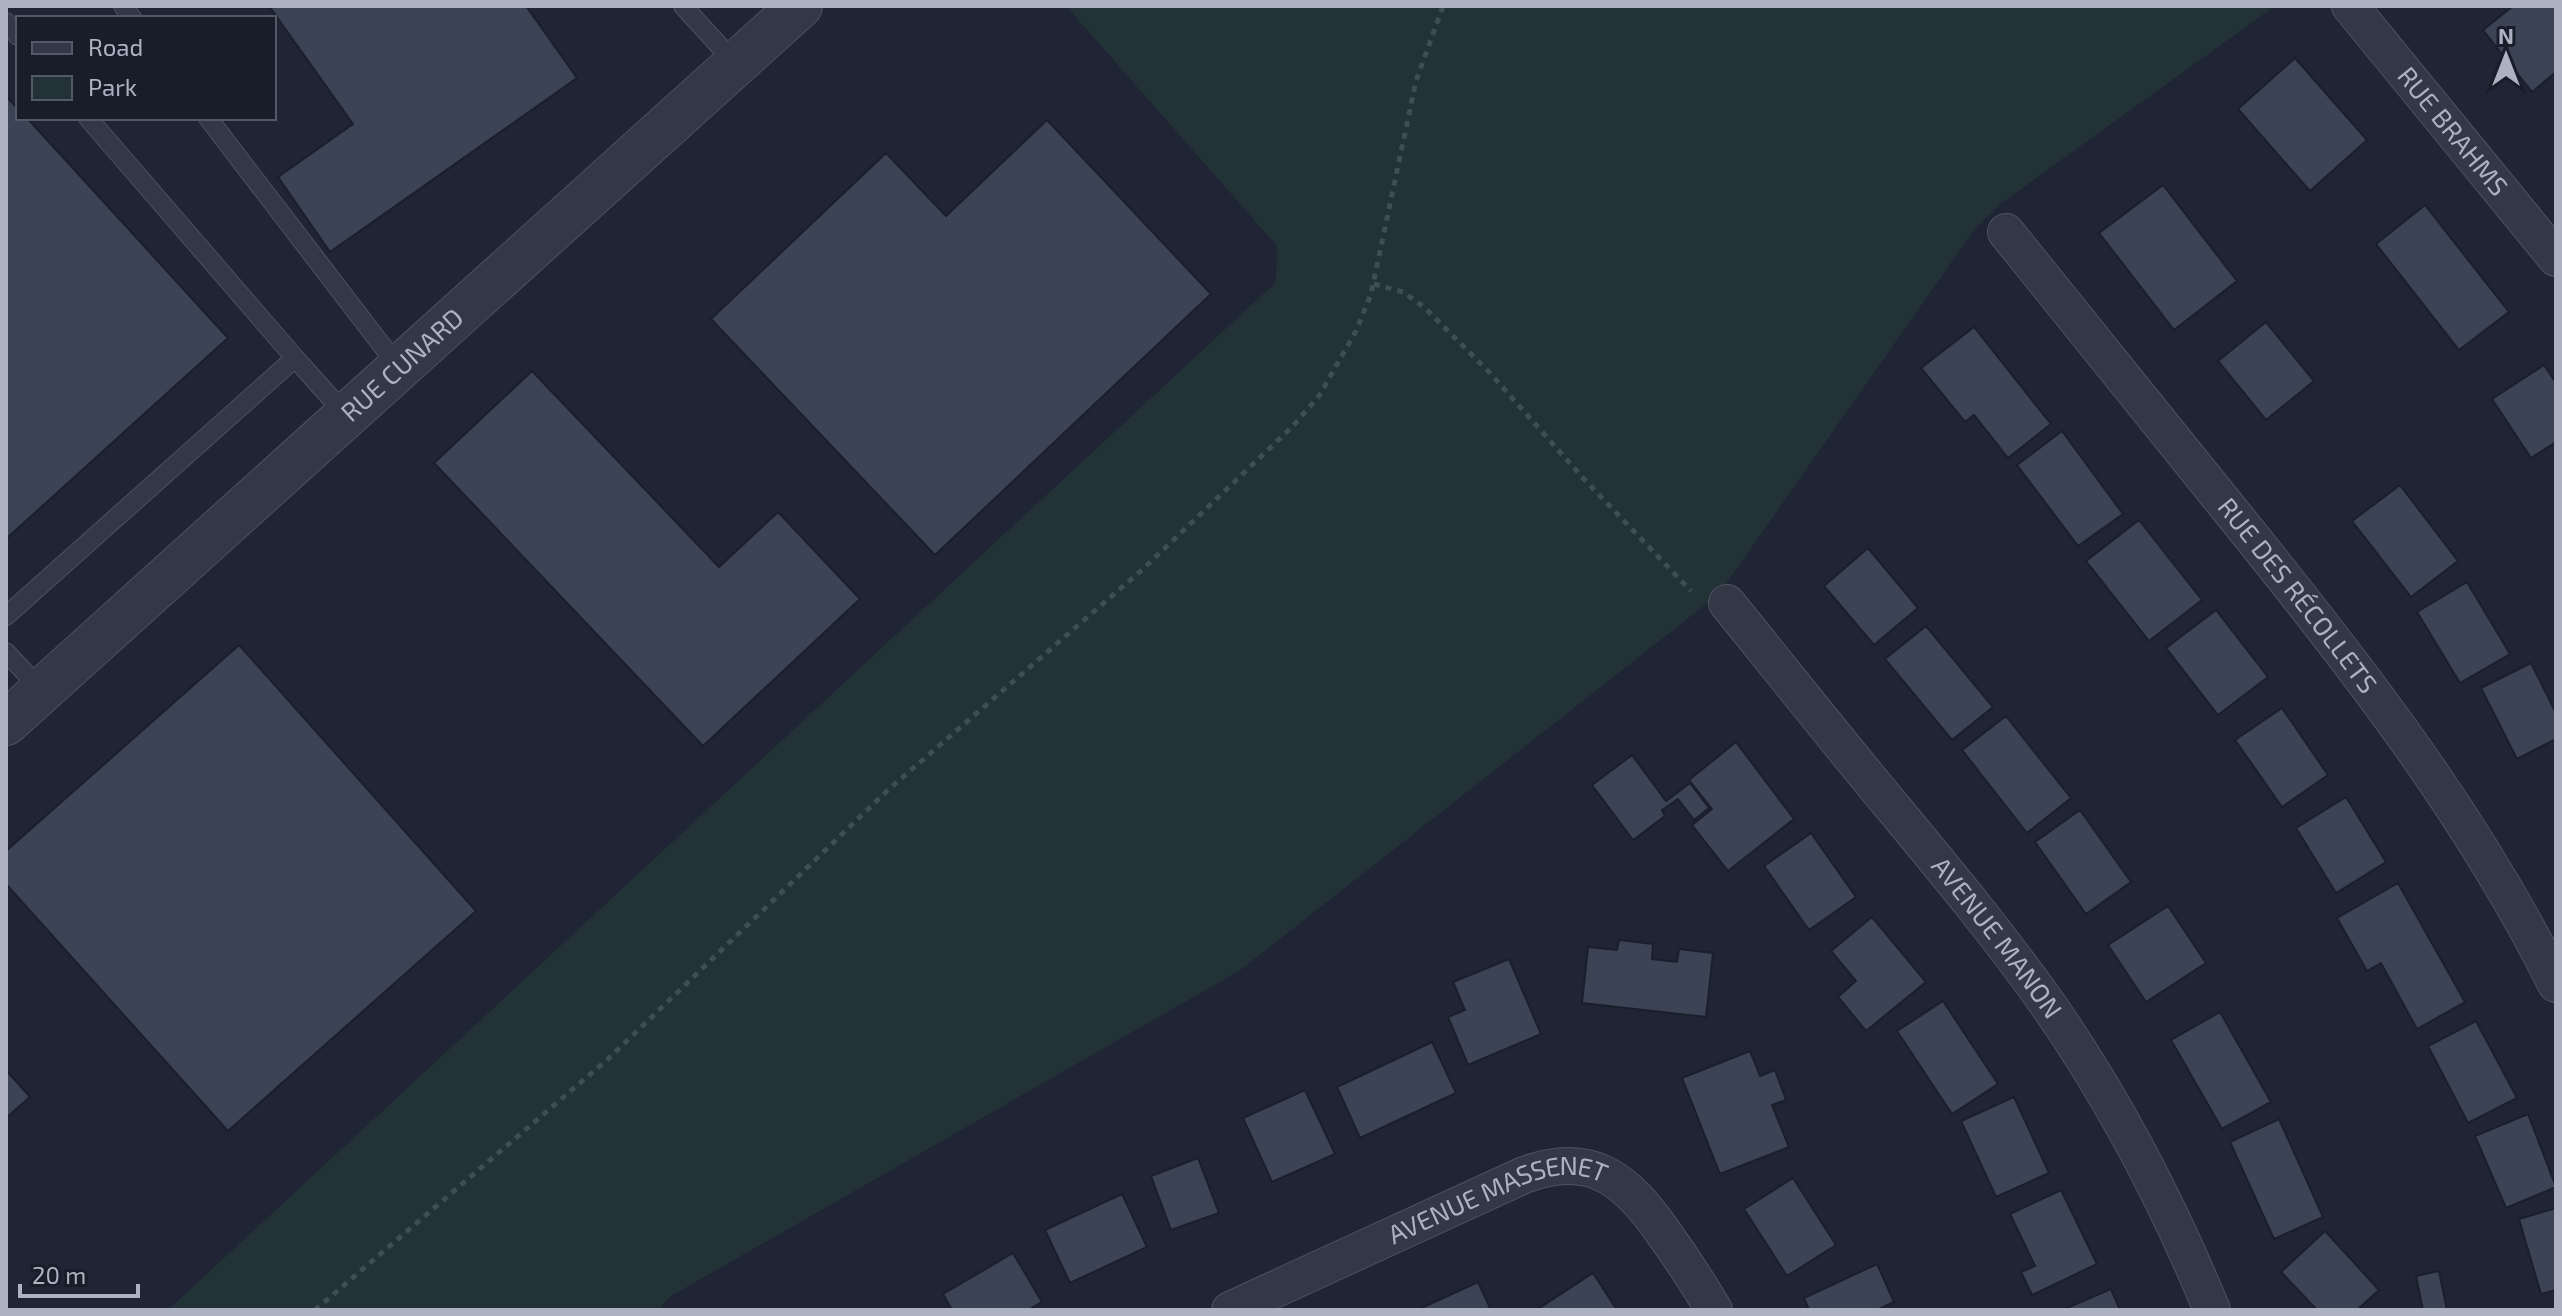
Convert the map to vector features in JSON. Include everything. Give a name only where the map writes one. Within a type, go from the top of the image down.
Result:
[{"type":"street","name":"RUE CUNARD","points":[[6,723],[800,6]]},
{"type":"street","name":"RUE BRAHMS","points":[[2350,6],[2556,258]]},
{"type":"street","name":"RUE DES RÉCOLLETS","points":[[2006,232],[2340,646],[2395,720],[2471,833],[2552,968]]},
{"type":"street","name":"AVENUE MANON","points":[[1727,603],[1990,926],[2050,1008],[2097,1080],[2140,1155],[2212,1310]]},
{"type":"street","name":"AVENUE MASSENET","points":[[1230,1310],[1524,1175],[1568,1166],[1612,1178],[1637,1196],[1714,1310]]},
{"type":"lane","points":[[683,6],[736,64]]},
{"type":"lane","points":[[90,120],[347,416]]},
{"type":"lane","points":[[210,120],[400,369]]},
{"type":"lane","points":[[6,616],[295,358]]},
{"type":"lane","points":[[6,652],[42,691]]},
{"type":"path","points":[[315,1310],[608,1059],[888,790],[1143,569],[1293,426],[1319,396],[1356,331],[1374,284],[1416,81],[1443,6]]},
{"type":"path","points":[[1374,284],[1403,292],[1424,307],[1490,373],[1582,477],[1691,591]]},
{"type":"green space","points":[[1066,6],[2275,6],[2003,202],[1976,227],[1719,594],[1239,971],[671,1296],[658,1310],[168,1310],[1276,282],[1277,246]]},
{"type":"building","points":[[269,6],[526,6],[577,78],[330,252],[278,177],[353,124]]},
{"type":"building","points":[[2513,6],[2553,6],[2556,10],[2556,72],[2532,92],[2483,30]]},
{"type":"building","points":[[2295,58],[2367,140],[2310,191],[2238,109]]},
{"type":"building","points":[[6,96],[16,107],[16,120],[29,120],[228,338],[6,539]]},
{"type":"building","points":[[1047,120],[1211,294],[935,555],[711,319],[886,153],[946,216]]},
{"type":"building","points":[[2163,185],[2237,281],[2174,330],[2099,233]]},
{"type":"building","points":[[2425,205],[2509,312],[2459,350],[2376,244]]},
{"type":"building","points":[[2266,322],[2314,381],[2266,420],[2218,361]]},
{"type":"building","points":[[1974,327],[2051,424],[2008,458],[1974,415],[1965,422],[1921,368]]},
{"type":"building","points":[[2544,365],[2556,383],[2556,442],[2531,458],[2492,399]]},
{"type":"building","points":[[532,371],[719,567],[778,512],[860,599],[703,746],[434,463]]},
{"type":"building","points":[[2062,431],[2123,514],[2078,546],[2017,465]]},
{"type":"building","points":[[2400,485],[2458,561],[2411,597],[2352,521]]},
{"type":"building","points":[[2139,520],[2202,600],[2149,641],[2086,561]]},
{"type":"building","points":[[1868,548],[1918,608],[1874,645],[1824,586]]},
{"type":"building","points":[[2467,582],[2510,654],[2460,683],[2417,612]]},
{"type":"building","points":[[2216,610],[2268,677],[2218,715],[2166,648]]},
{"type":"building","points":[[1926,626],[1993,707],[1952,740],[1885,659]]},
{"type":"building","points":[[239,645],[476,911],[228,1131],[6,884],[6,851]]},
{"type":"building","points":[[2531,663],[2556,713],[2556,739],[2517,759],[2481,688]]},
{"type":"building","points":[[2282,708],[2328,775],[2282,807],[2235,740]]},
{"type":"building","points":[[2006,716],[2071,798],[2027,833],[1962,750]]},
{"type":"building","points":[[1736,742],[1794,819],[1728,871],[1692,825],[1712,809],[1689,780]]},
{"type":"building","points":[[1632,755],[1666,801],[1690,783],[1709,808],[1694,820],[1678,799],[1662,810],[1665,816],[1633,840],[1592,785]]},
{"type":"building","points":[[2346,797],[2386,862],[2336,893],[2296,828]]},
{"type":"building","points":[[2080,810],[2131,882],[2086,914],[2035,842]]},
{"type":"building","points":[[1811,833],[1856,897],[1809,930],[1764,866]]},
{"type":"building","points":[[2398,883],[2465,1002],[2417,1029],[2381,963],[2367,971],[2337,918]]},
{"type":"building","points":[[2168,906],[2206,963],[2146,1002],[2108,945]]},
{"type":"building","points":[[1872,917],[1926,982],[1866,1031],[1838,997],[1856,981],[1831,951]]},
{"type":"building","points":[[1619,940],[1653,944],[1652,959],[1677,962],[1679,949],[1713,953],[1706,1017],[1582,1003],[1588,947],[1617,950]]},
{"type":"building","points":[[1509,959],[1541,1034],[1468,1065],[1448,1017],[1465,1010],[1453,982]]},
{"type":"building","points":[[1943,1001],[1998,1084],[1952,1114],[1897,1031]]},
{"type":"building","points":[[2220,1012],[2271,1102],[2222,1129],[2171,1040]]},
{"type":"building","points":[[2476,1021],[2517,1098],[2468,1123],[2428,1046]]},
{"type":"building","points":[[1432,1042],[1456,1093],[1360,1138],[1337,1087]]},
{"type":"building","points":[[1750,1051],[1760,1076],[1775,1070],[1786,1100],[1772,1105],[1789,1147],[1720,1174],[1682,1078]]},
{"type":"building","points":[[6,1070],[30,1097],[6,1118]]},
{"type":"building","points":[[1305,1090],[1335,1154],[1272,1182],[1243,1118]]},
{"type":"building","points":[[2014,1097],[2049,1173],[1996,1197],[1961,1121]]},
{"type":"building","points":[[2528,1114],[2556,1187],[2506,1208],[2475,1136]]},
{"type":"building","points":[[2279,1119],[2323,1217],[2274,1239],[2230,1142]]},
{"type":"building","points":[[1198,1158],[1219,1213],[1171,1230],[1151,1176]]},
{"type":"building","points":[[1793,1178],[1836,1245],[1787,1276],[1744,1209]]},
{"type":"building","points":[[2061,1190],[2097,1264],[2032,1295],[2021,1272],[2035,1266],[2010,1214]]},
{"type":"building","points":[[1122,1194],[1147,1247],[1070,1283],[1045,1230]]},
{"type":"building","points":[[2556,1208],[2556,1290],[2541,1294],[2519,1219]]},
{"type":"building","points":[[2325,1231],[2379,1290],[2357,1310],[2317,1310],[2281,1272]]},
{"type":"building","points":[[1013,1253],[1042,1302],[1028,1310],[952,1310],[943,1294]]},
{"type":"building","points":[[1877,1264],[1894,1302],[1877,1310],[1809,1310],[1804,1298]]},
{"type":"building","points":[[2439,1271],[2447,1310],[2423,1310],[2416,1276]]},
{"type":"building","points":[[1593,1273],[1617,1310],[1538,1309]]},
{"type":"building","points":[[1478,1282],[1491,1310],[1417,1310]]},
{"type":"building","points":[[2111,1289],[2120,1310],[2062,1310]]}]
